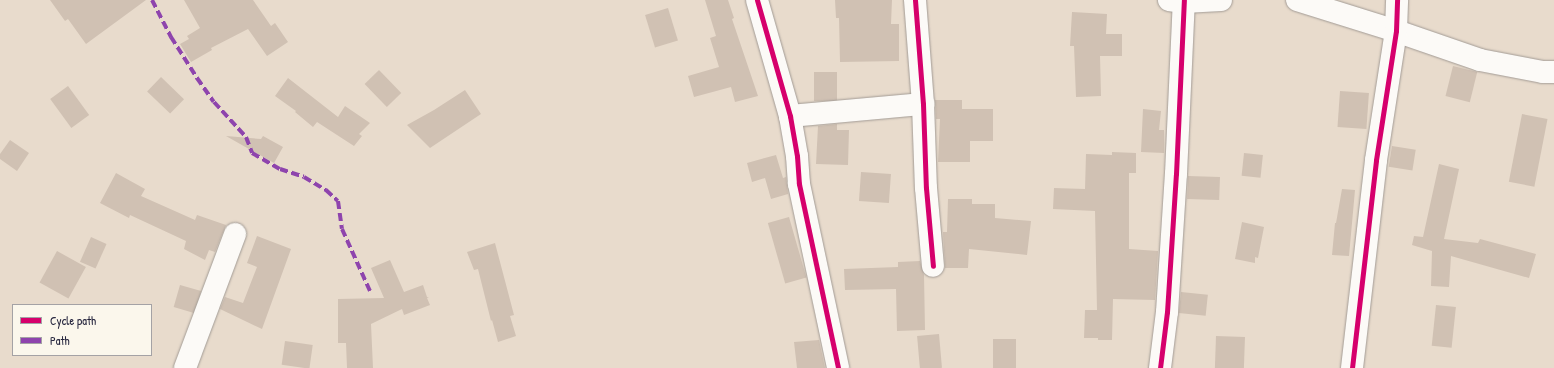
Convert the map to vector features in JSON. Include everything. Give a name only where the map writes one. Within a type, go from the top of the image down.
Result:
[{"type":"street","points":[[757,0],[790,116],[797,156],[799,184],[838,368]]},
{"type":"street","points":[[915,0],[926,188],[934,266]]},
{"type":"street","points":[[1160,368],[1167,312],[1174,197],[1179,1],[1221,0]]},
{"type":"street","points":[[1297,0],[1396,31],[1480,60],[1543,72],[1554,72]]},
{"type":"street","points":[[1352,368],[1376,160],[1396,31],[1397,0]]},
{"type":"street","points":[[790,116],[922,104]]},
{"type":"street","points":[[185,368],[235,234]]},
{"type":"building","points":[[50,0],[146,0],[86,44],[68,19],[65,21]]},
{"type":"building","points":[[184,0],[253,0],[271,26],[275,23],[288,42],[267,56],[248,29],[211,48],[212,50],[191,62],[180,44],[189,39],[187,36],[200,28]]},
{"type":"building","points":[[705,0],[728,0],[734,18],[732,19],[758,96],[735,102],[731,87],[694,97],[688,76],[719,67],[710,38],[716,36]]},
{"type":"building","points":[[835,0],[892,0],[891,24],[899,24],[899,61],[840,62],[839,18],[836,18]]},
{"type":"building","points":[[668,8],[678,41],[655,48],[645,15]]},
{"type":"building","points":[[1072,12],[1107,14],[1106,34],[1122,34],[1122,56],[1100,56],[1101,96],[1076,97],[1074,46],[1070,46]]},
{"type":"building","points":[[1453,66],[1477,72],[1470,102],[1446,96]]},
{"type":"building","points":[[379,70],[401,93],[387,107],[365,84]]},
{"type":"building","points":[[814,72],[837,72],[837,101],[814,101]]},
{"type":"building","points":[[161,77],[184,99],[170,114],[147,91]]},
{"type":"building","points":[[288,78],[338,117],[345,106],[370,123],[359,134],[362,136],[354,146],[317,122],[313,127],[295,112],[296,111],[275,96]]},
{"type":"building","points":[[68,86],[89,115],[71,128],[50,99]]},
{"type":"building","points":[[465,90],[481,114],[430,148],[407,125],[434,110]]},
{"type":"building","points":[[1340,91],[1369,93],[1366,129],[1337,127]]},
{"type":"building","points":[[935,100],[962,100],[962,109],[993,109],[993,141],[970,141],[970,162],[938,162],[940,119],[936,119]]},
{"type":"building","points":[[1143,109],[1161,111],[1159,130],[1164,130],[1164,153],[1141,152]]},
{"type":"building","points":[[1522,114],[1548,119],[1534,187],[1509,182]]},
{"type":"building","points":[[837,124],[837,130],[849,130],[848,165],[816,164],[818,126]]},
{"type":"building","points":[[226,136],[261,139],[263,136],[283,147],[274,163]]},
{"type":"building","points":[[10,140],[29,153],[17,171],[0,159],[0,154]]},
{"type":"building","points":[[1392,146],[1416,150],[1412,170],[1389,167]]},
{"type":"building","points":[[1112,152],[1136,153],[1136,173],[1129,173],[1129,249],[1158,251],[1155,300],[1113,299],[1112,340],[1098,340],[1098,338],[1084,338],[1085,310],[1097,310],[1095,211],[1053,209],[1054,188],[1085,189],[1086,154],[1112,155]]},
{"type":"building","points":[[1244,153],[1263,155],[1260,178],[1242,176]]},
{"type":"building","points":[[776,155],[783,178],[786,177],[788,194],[771,199],[765,178],[752,182],[747,163]]},
{"type":"building","points":[[1439,164],[1459,169],[1444,239],[1478,243],[1480,239],[1536,254],[1529,278],[1451,256],[1449,287],[1431,286],[1432,251],[1412,245],[1414,236],[1423,237]]},
{"type":"building","points":[[861,172],[891,174],[889,203],[859,201]]},
{"type":"building","points":[[116,173],[145,189],[141,196],[195,220],[197,215],[226,225],[215,252],[209,250],[205,260],[184,249],[186,241],[130,215],[129,218],[100,203]]},
{"type":"building","points":[[1188,176],[1220,177],[1219,200],[1187,199]]},
{"type":"building","points":[[1342,189],[1355,190],[1349,256],[1332,255],[1335,223]]},
{"type":"building","points":[[948,199],[972,199],[972,204],[995,204],[995,218],[1031,221],[1027,255],[969,249],[968,268],[945,268],[943,232],[947,232]]},
{"type":"building","points":[[789,217],[806,278],[785,284],[768,223]]},
{"type":"building","points":[[1242,222],[1264,227],[1258,258],[1255,257],[1255,263],[1235,259]]},
{"type":"building","points":[[257,236],[291,249],[262,329],[220,309],[225,297],[243,303],[257,267],[247,263]]},
{"type":"building","points":[[91,237],[107,244],[96,269],[80,262]]},
{"type":"building","points":[[495,243],[514,315],[510,316],[516,336],[498,342],[492,320],[491,321],[478,269],[474,270],[467,252]]},
{"type":"building","points":[[57,251],[86,267],[68,298],[40,282]]},
{"type":"building","points":[[390,260],[404,292],[423,285],[427,297],[429,297],[427,298],[430,305],[404,315],[402,309],[371,324],[373,368],[347,368],[346,343],[338,343],[338,299],[384,298],[371,268]]},
{"type":"building","points":[[920,261],[924,275],[925,330],[897,331],[896,289],[845,290],[844,269],[898,267],[898,262]]},
{"type":"building","points":[[180,285],[201,291],[195,313],[174,307]]},
{"type":"building","points":[[1181,292],[1208,295],[1206,316],[1179,313]]},
{"type":"building","points":[[1436,305],[1456,307],[1452,348],[1432,346]]},
{"type":"building","points":[[939,334],[942,368],[920,368],[917,336]]},
{"type":"building","points":[[1216,336],[1245,337],[1244,368],[1215,368]]},
{"type":"building","points":[[993,339],[1016,339],[1016,368],[993,368]]},
{"type":"building","points":[[819,340],[825,368],[797,368],[794,342]]},
{"type":"building","points":[[285,341],[313,345],[309,368],[282,365]]},
{"type":"marked path","points":[[152,0],[171,37],[197,78],[214,102],[246,137],[252,153],[280,169],[304,177],[326,190],[338,201],[342,229],[370,291]]},
{"type":"cycle path","points":[[757,0],[790,116],[797,156],[799,184],[838,368]]},
{"type":"cycle path","points":[[915,0],[923,104],[926,188],[933,266]]},
{"type":"cycle path","points":[[1160,368],[1167,312],[1176,174],[1184,0]]},
{"type":"cycle path","points":[[1352,368],[1376,160],[1396,31],[1397,0]]}]
